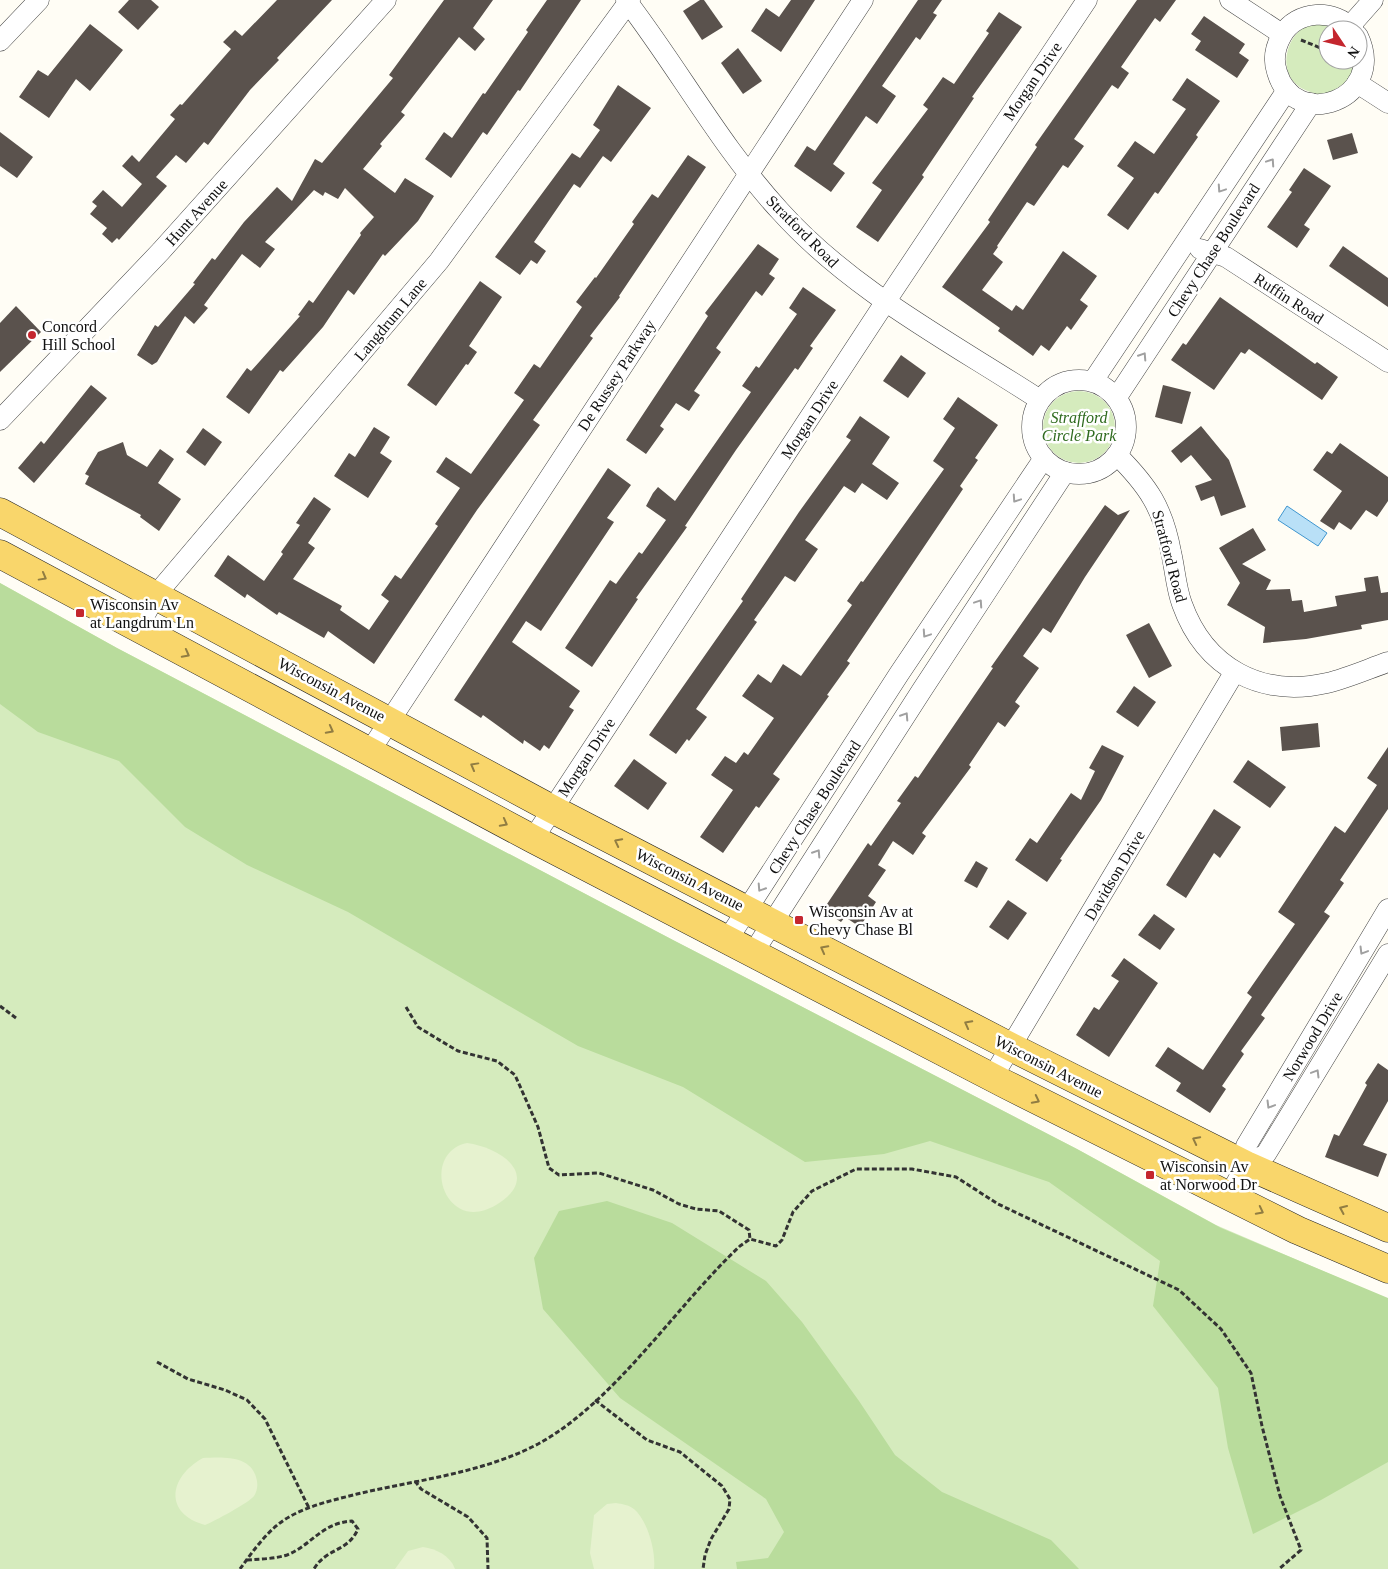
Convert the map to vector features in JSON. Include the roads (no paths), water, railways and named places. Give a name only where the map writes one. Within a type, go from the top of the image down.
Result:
[{"type":"main road","name":"Wisconsin Avenue","points":[[0,512],[552,809],[1011,1047],[1246,1165],[1388,1228]]},
{"type":"main road","points":[[0,554],[533,839],[992,1078],[1297,1230],[1388,1269]]},
{"type":"street","points":[[0,41],[39,0]]},
{"type":"street","name":"Hunt Avenue","points":[[0,420],[161,251],[386,0]]},
{"type":"street","name":"De Russey Parkway","points":[[370,751],[862,0]]},
{"type":"street","name":"Morgan Drive","points":[[533,839],[886,301],[1087,0]]},
{"type":"street","points":[[1230,0],[1286,30]]},
{"type":"street","points":[[1360,20],[1372,0]]},
{"type":"street","name":"Stratford Road","points":[[628,1],[749,173],[780,211],[809,241],[843,271],[886,301],[1040,400]]},
{"type":"street","name":"Langdrum Lane","points":[[138,628],[156,596],[439,261],[628,1]]},
{"type":"street","points":[[1341,20],[1326,14],[1313,14],[1300,18],[1286,30],[1277,44],[1275,67],[1278,78],[1287,90],[1302,101],[1326,104],[1339,100],[1349,93],[1358,84],[1363,70]]},
{"type":"street","points":[[1358,84],[1388,103]]},
{"type":"street","name":"Chevy Chase Boulevard","points":[[1092,381],[1287,90]]},
{"type":"street","name":"Chevy Chase Boulevard","points":[[1117,397],[1311,103]]},
{"type":"street","name":"Ruffin Road","points":[[1184,244],[1226,257],[1388,362]]},
{"type":"street","points":[[1082,379],[1092,381],[1109,389],[1117,397],[1125,412],[1127,425],[1126,439],[1117,455],[1102,469],[1078,475],[1053,467],[1044,458],[1033,436],[1034,411],[1040,400],[1052,388],[1066,381],[1082,379]]},
{"type":"street","name":"Stratford Road","points":[[1117,455],[1147,487],[1157,506],[1170,544],[1181,604],[1194,630],[1213,654],[1234,672],[1255,681],[1303,687],[1328,683],[1388,662]]},
{"type":"street","name":"Chevy Chase Boulevard","points":[[728,940],[900,674],[1044,458]]},
{"type":"street","name":"Chevy Chase Boulevard","points":[[753,953],[1065,472]]},
{"type":"street","name":"Davidson Drive","points":[[992,1078],[1234,672]]},
{"type":"street","points":[[900,674],[922,690]]},
{"type":"street","name":"Norwood Drive","points":[[1229,1196],[1246,1165],[1246,1146],[1388,909]]},
{"type":"street","name":"Norwood Drive","points":[[1246,1165],[1266,1154],[1388,954]]},
{"type":"street","points":[[1335,997],[1355,1009]]},
{"type":"water","points":[[1287,506],[1327,533],[1318,546],[1278,520]]},
{"type":"place","name":"Concord Hill School","points":[[32,335]]},
{"type":"place","name":"Wisconsin Av at Langdrum Ln","points":[[80,613]]},
{"type":"place","name":"Wisconsin Av at Chevy Chase Bl","points":[[799,920]]},
{"type":"place","name":"Wisconsin Av at Norwood Dr","points":[[1150,1175]]},
{"type":"park label","name":"Strafford Circle Park","points":[[1079,426]]}]
